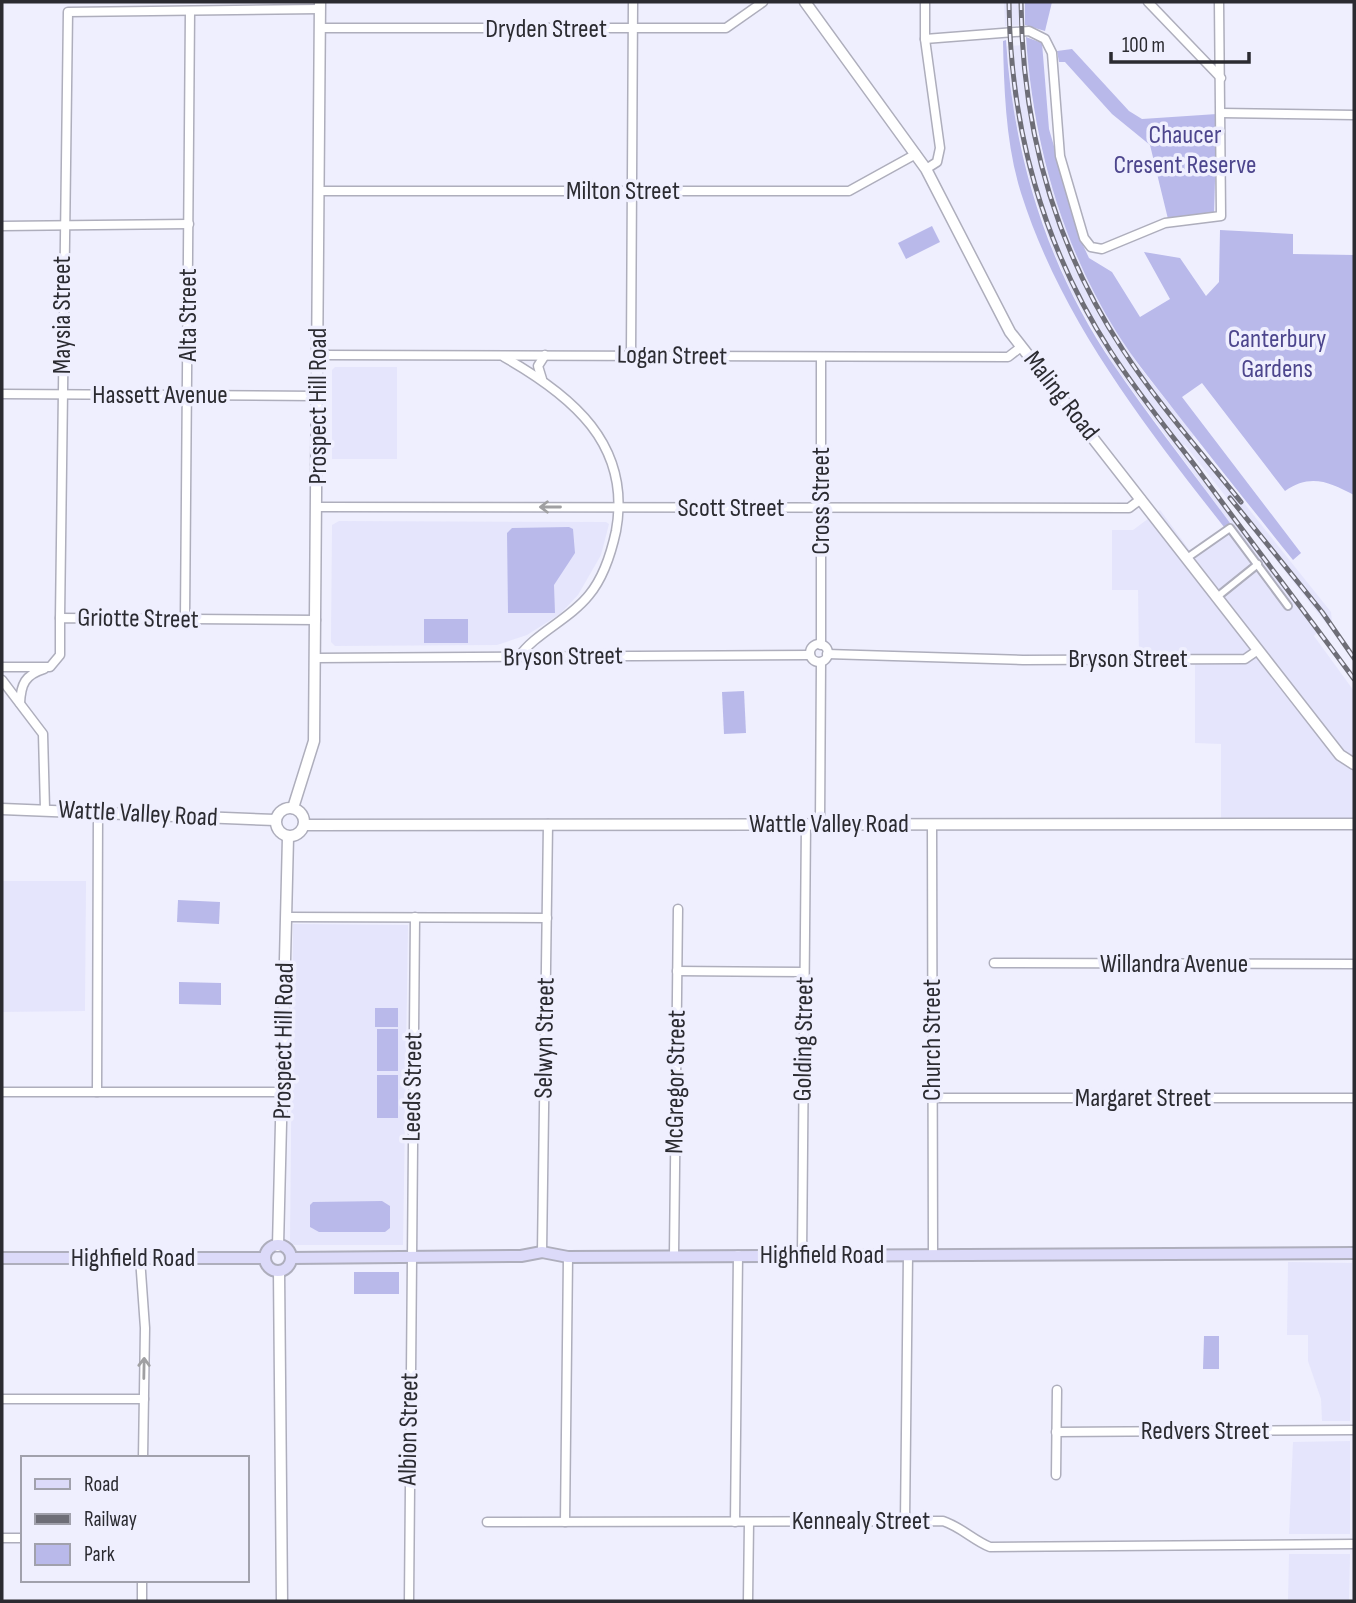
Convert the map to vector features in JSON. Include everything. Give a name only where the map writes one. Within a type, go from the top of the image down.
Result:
[{"type":"main road","points":[[278,1245],[287,1249],[291,1258],[287,1268],[279,1271],[269,1267],[265,1258],[270,1248],[278,1245]]},
{"type":"main road","name":"Highfield Road","points":[[291,1258],[521,1256],[542,1252],[568,1257],[1354,1253]]},
{"type":"main road","name":"Highfield Road","points":[[2,1258],[265,1258]]},
{"type":"street","points":[[631,355],[633,2]]},
{"type":"street","name":"Dryden Street","points":[[320,28],[726,29],[763,2]]},
{"type":"street","name":"Maling Road","points":[[805,2],[926,169],[1010,332],[1340,755],[1354,764]]},
{"type":"street","points":[[925,2],[925,39],[940,148],[937,162],[926,169]]},
{"type":"street","points":[[1148,2],[1221,78]]},
{"type":"street","points":[[925,39],[1029,31],[1045,39],[1052,53],[1060,156],[1084,238],[1090,247],[1102,249],[1165,223],[1221,216],[1219,2]]},
{"type":"street","points":[[190,11],[320,6]]},
{"type":"street","name":"Prospect Hill Road","points":[[293,808],[314,741],[320,6]]},
{"type":"street","name":"Maysia Street","points":[[60,618],[63,226],[68,12],[190,11]]},
{"type":"street","name":"Alta Street","points":[[185,619],[190,11]]},
{"type":"street","points":[[1221,113],[1354,115]]},
{"type":"street","name":"Milton Street","points":[[320,191],[849,191],[916,154]]},
{"type":"street","points":[[2,226],[189,224]]},
{"type":"street","name":"Logan Street","points":[[319,355],[821,358],[1008,356],[1021,347]]},
{"type":"street","points":[[501,355],[542,379],[577,406],[606,446],[617,487],[618,507],[605,569],[591,593],[566,619],[526,647],[518,658]]},
{"type":"street","points":[[542,379],[538,366],[545,355]]},
{"type":"street","name":"Cross Street","points":[[821,358],[821,645]]},
{"type":"street","name":"Hassett Avenue","points":[[2,394],[318,396]]},
{"type":"street","name":"Scott Street","points":[[318,507],[1129,508],[1141,499]]},
{"type":"street","points":[[1187,558],[1230,528],[1288,606]]},
{"type":"street","points":[[1217,597],[1258,564]]},
{"type":"street","name":"Griotte Street","points":[[50,667],[60,655],[60,618],[316,620]]},
{"type":"street","points":[[820,824],[821,662],[827,654],[821,645],[812,648],[810,654],[814,660],[821,662]]},
{"type":"street","name":"Bryson Street","points":[[827,654],[1023,660],[1245,659],[1258,650]]},
{"type":"street","name":"Bryson Street","points":[[316,657],[518,658],[810,654]]},
{"type":"street","points":[[2,667],[50,667]]},
{"type":"street","points":[[20,704],[21,687],[30,674],[50,667]]},
{"type":"street","points":[[2,680],[43,734],[45,809]]},
{"type":"street","points":[[293,808],[301,813],[304,825],[300,832],[288,837],[279,832],[275,820],[281,811],[293,808]]},
{"type":"street","name":"Wattle Valley Road","points":[[2,809],[275,820]]},
{"type":"street","points":[[97,1091],[98,813]]},
{"type":"street","name":"Selwyn Street","points":[[542,1252],[548,824]]},
{"type":"street","name":"Golding Street","points":[[802,1255],[806,824]]},
{"type":"street","name":"Wattle Valley Road","points":[[304,825],[1354,824]]},
{"type":"street","name":"Church Street","points":[[932,825],[933,1254]]},
{"type":"street","name":"Prospect Hill Road","points":[[278,1245],[288,837]]},
{"type":"street","name":"McGregor Street","points":[[674,1255],[678,909]]},
{"type":"street","points":[[286,917],[547,918]]},
{"type":"street","name":"Leeds Street","points":[[411,1257],[415,917]]},
{"type":"street","name":"Willandra Avenue","points":[[994,963],[1354,964]]},
{"type":"street","points":[[677,971],[804,972]]},
{"type":"street","points":[[2,1092],[283,1092]]},
{"type":"street","name":"Margaret Street","points":[[933,1098],[1354,1098]]},
{"type":"street","points":[[734,1522],[738,1255]]},
{"type":"street","points":[[905,1521],[908,1255]]},
{"type":"street","name":"Albion Street","points":[[409,1601],[411,1257]]},
{"type":"street","points":[[565,1522],[568,1257]]},
{"type":"street","points":[[140,1258],[145,1328],[143,1456]]},
{"type":"street","points":[[279,1271],[282,1601]]},
{"type":"street","points":[[1056,1475],[1057,1390]]},
{"type":"street","points":[[2,1399],[144,1399]]},
{"type":"street","name":"Redvers Street","points":[[1056,1432],[1354,1430]]},
{"type":"street","name":"Kennealy Street","points":[[486,1522],[943,1521],[960,1527],[974,1540],[990,1547],[1354,1544]]},
{"type":"street","points":[[748,1601],[749,1522]]},
{"type":"street","points":[[2,1538],[21,1538]]},
{"type":"street","points":[[142,1582],[142,1601]]},
{"type":"shaded area","points":[[1004,2],[1025,2],[1025,25],[1005,26]]},
{"type":"shaded area","points":[[1026,45],[1034,118],[1047,172],[1063,222],[1096,296],[1138,365],[1194,435],[1192,438],[1331,612],[1333,632],[1185,445],[1181,446],[1320,630],[1314,636],[1354,691],[1354,821],[1221,821],[1221,744],[1195,743],[1195,658],[1139,657],[1138,590],[1112,590],[1112,530],[1133,530],[1160,510],[1191,552],[1230,523],[1113,364],[1071,291],[1053,250],[1031,186],[1013,108],[1007,46]]},
{"type":"shaded area","points":[[335,367],[397,367],[397,459],[332,459],[332,370]]},
{"type":"shaded area","points":[[339,521],[609,524],[601,555],[578,595],[560,614],[527,635],[497,645],[335,646],[331,642],[332,525]]},
{"type":"shaded area","points":[[2,881],[86,881],[85,1011],[2,1012]]},
{"type":"shaded area","points":[[293,924],[408,925],[403,1245],[290,1245]]},
{"type":"shaded area","points":[[1288,1262],[1352,1263],[1350,1421],[1322,1421],[1321,1399],[1308,1361],[1308,1335],[1287,1335]]},
{"type":"shaded area","points":[[1350,1441],[1350,1534],[1289,1534],[1293,1442]]},
{"type":"shaded area","points":[[1289,1554],[1350,1554],[1349,1601],[1288,1601]]},
{"type":"green space","points":[[1025,2],[1052,2],[1045,31],[1025,25]]},
{"type":"green space","name":"Canterbury Gardens","points":[[1026,37],[1042,43],[1049,129],[1082,243],[1089,258],[1112,272],[1140,317],[1170,299],[1144,252],[1180,258],[1206,296],[1219,282],[1220,230],[1293,234],[1293,254],[1354,255],[1354,495],[1320,481],[1303,482],[1285,491],[1202,383],[1182,397],[1301,553],[1293,560],[1137,363],[1097,299],[1080,264],[1053,191],[1035,115]]},
{"type":"green space","points":[[1006,40],[1010,83],[1026,168],[1052,250],[1090,328],[1156,424],[1230,523],[1224,527],[1135,410],[1058,284],[1038,239],[1016,175],[1004,79],[1003,41]]},
{"type":"green space","name":"Chaucer Cresent Reserve","points":[[1072,49],[1129,111],[1142,119],[1217,114],[1214,214],[1168,219],[1150,145],[1112,114],[1065,62],[1059,62],[1057,51]]},
{"type":"green space","points":[[932,226],[940,242],[906,259],[898,243]]},
{"type":"green space","points":[[512,528],[573,529],[575,553],[554,585],[555,613],[508,613],[507,533]]},
{"type":"green space","points":[[424,619],[468,619],[468,643],[424,643]]},
{"type":"green space","points":[[744,691],[746,733],[724,734],[722,692]]},
{"type":"green space","points":[[178,900],[220,902],[219,924],[177,922]]},
{"type":"green space","points":[[179,982],[221,983],[221,1005],[179,1004]]},
{"type":"green space","points":[[375,1008],[398,1008],[398,1027],[375,1027]]},
{"type":"green space","points":[[377,1029],[398,1029],[398,1071],[377,1071]]},
{"type":"green space","points":[[377,1075],[398,1075],[398,1118],[377,1118]]},
{"type":"green space","points":[[382,1201],[390,1206],[390,1228],[385,1232],[319,1232],[310,1227],[310,1205],[313,1202]]},
{"type":"green space","points":[[354,1272],[399,1272],[399,1294],[354,1294]]},
{"type":"green space","points":[[1204,1336],[1219,1336],[1219,1369],[1203,1369]]},
{"type":"railway","points":[[1009,2],[1016,95],[1035,184],[1049,228],[1087,312],[1142,396],[1354,679]]},
{"type":"railway","points":[[1021,2],[1023,49],[1036,139],[1046,184],[1078,269],[1099,310],[1136,370],[1241,502]]},
{"type":"railway","points":[[1230,498],[1322,612],[1354,658]]}]
